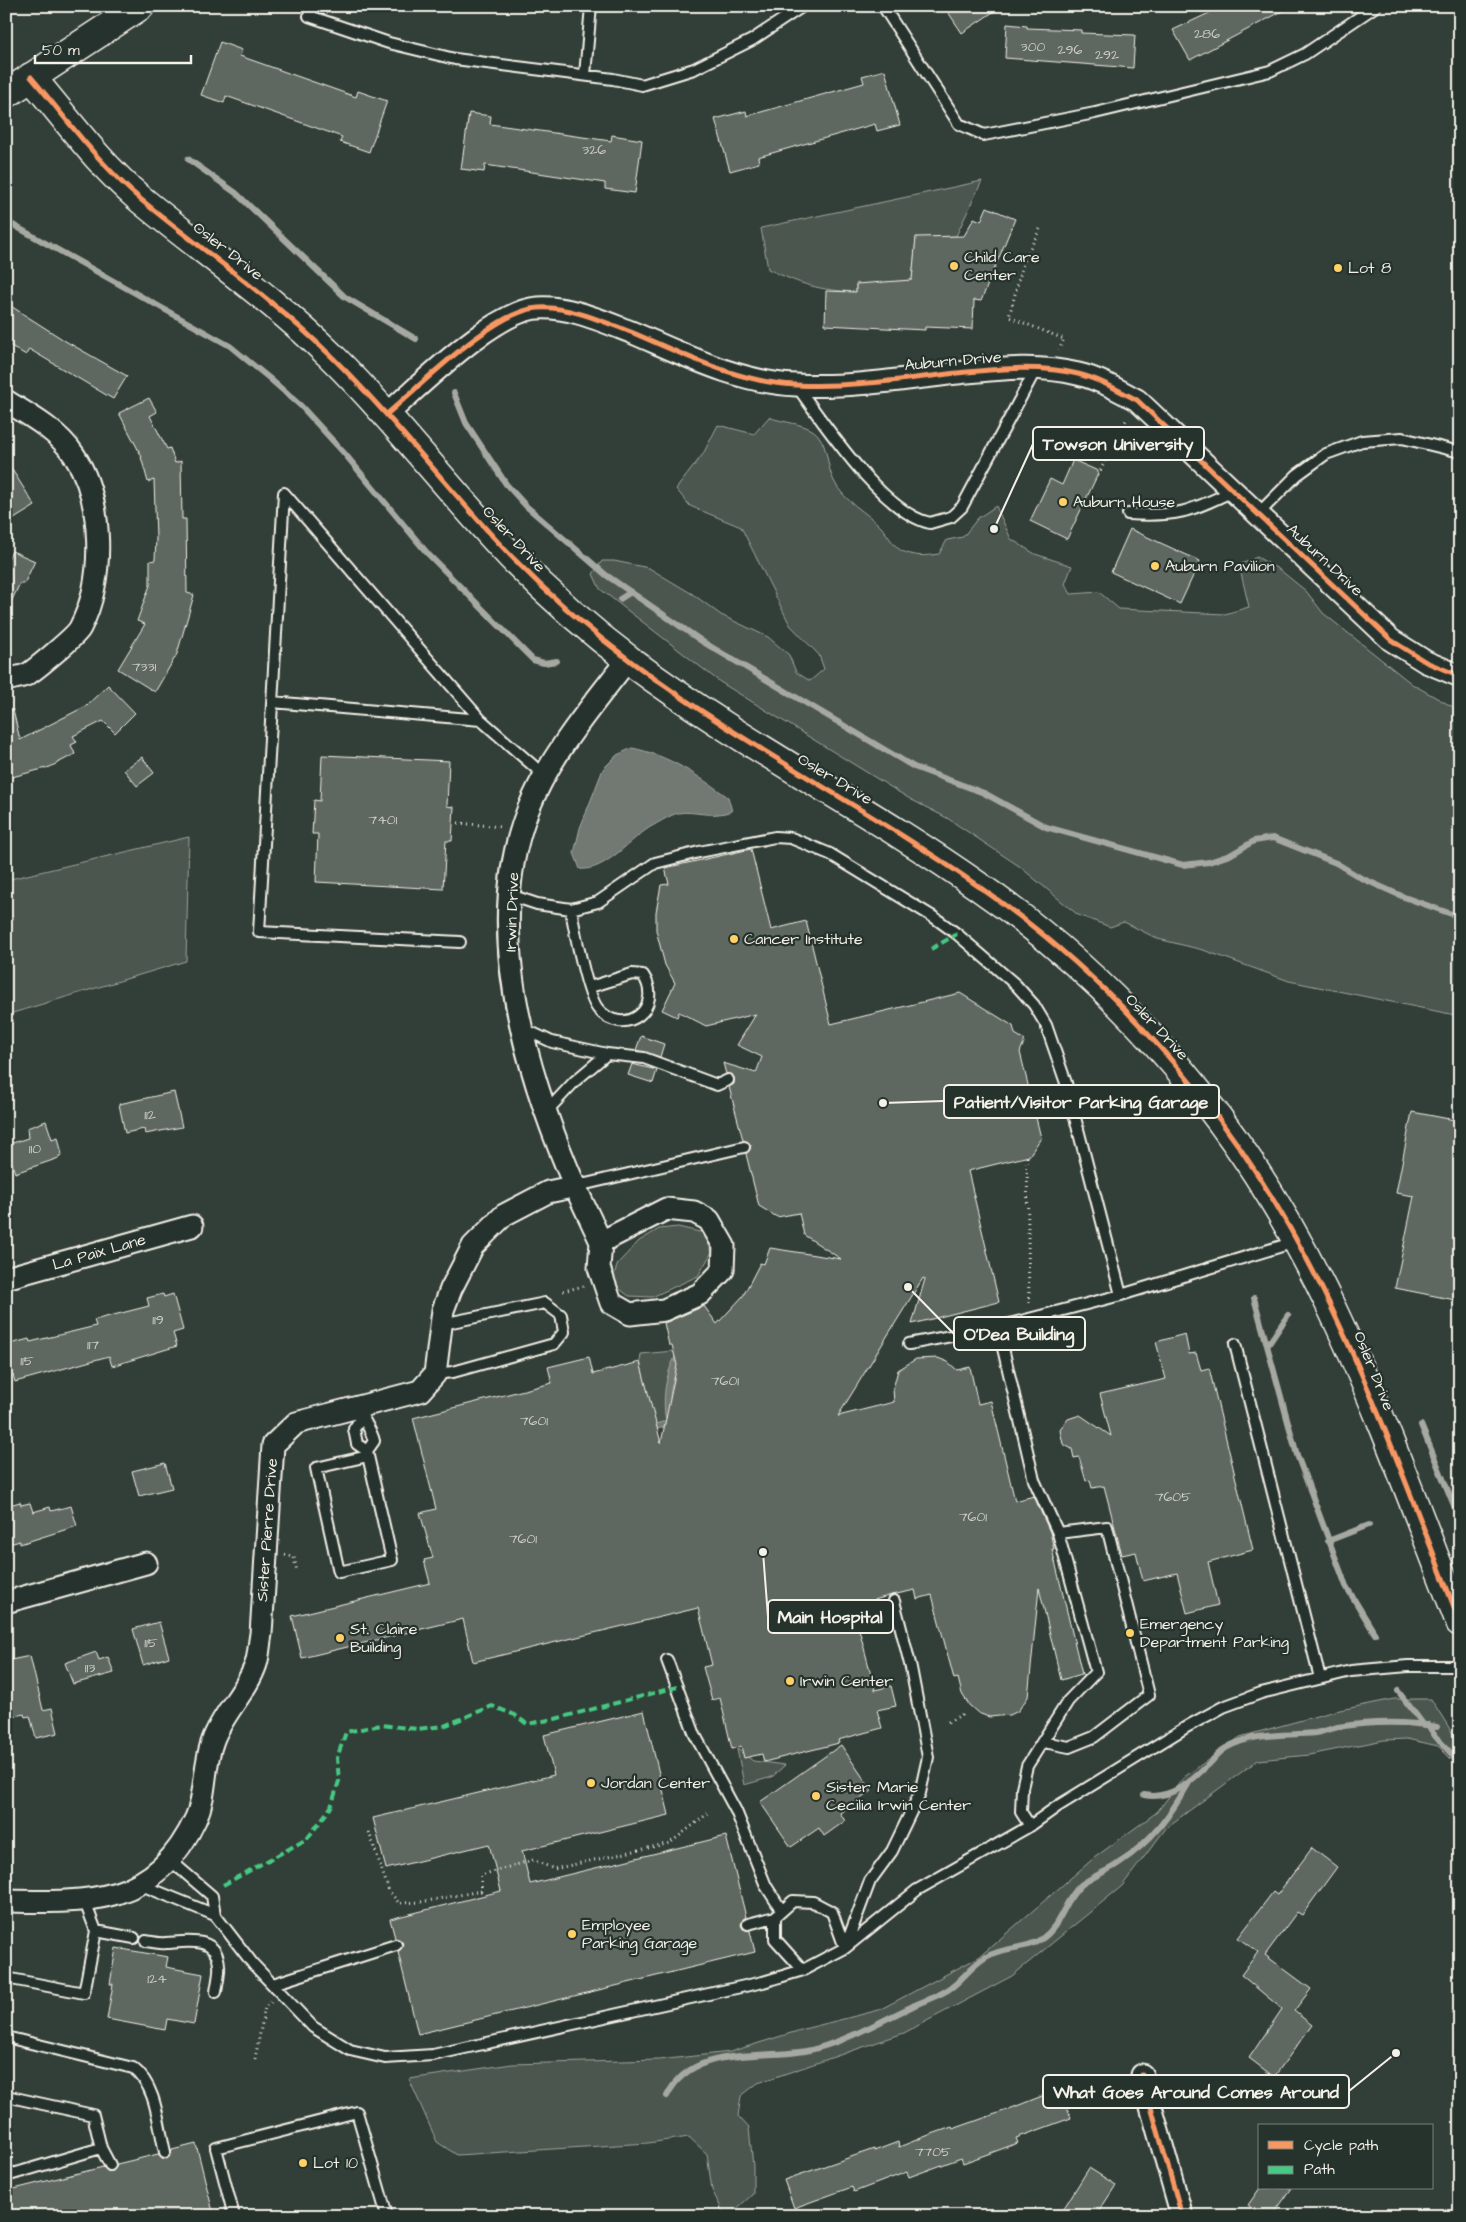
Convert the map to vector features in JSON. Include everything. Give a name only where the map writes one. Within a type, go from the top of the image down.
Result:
[{"type":"street","points":[[6,94],[140,6]]},
{"type":"street","name":"Osler Drive","points":[[31,77],[112,172],[140,198],[287,315],[388,414],[514,559],[567,609],[628,659],[677,695],[943,861],[1043,935],[1114,998],[1195,1087],[1250,1162],[1299,1241],[1338,1316],[1460,1622]]},
{"type":"street","name":"Auburn Drive","points":[[388,414],[488,328],[516,314],[536,308],[559,309],[600,320],[696,359],[747,377],[796,385],[846,383],[1002,368],[1043,369],[1079,374],[1112,386],[1136,400],[1391,640],[1426,662],[1460,676]]},
{"type":"street","points":[[6,401],[46,426],[74,455],[89,488],[96,514],[98,547],[93,589],[79,630],[28,674],[6,680]]},
{"type":"street","name":"Irwin Drive","points":[[601,1242],[569,1172],[546,1112],[522,1028],[511,964],[510,895],[520,831],[545,776],[570,734],[628,659]]},
{"type":"street","points":[[434,1374],[443,1310],[462,1265],[473,1246],[504,1215],[548,1192],[577,1186]]},
{"type":"street","points":[[666,1209],[694,1212],[709,1220],[724,1246],[723,1270],[700,1294],[664,1310],[630,1314],[611,1303],[599,1268],[601,1242],[666,1209]]},
{"type":"street","name":"La Paix Lane","points":[[6,1278],[192,1226]]},
{"type":"street","name":"Sister Pierre Drive","points":[[6,1901],[85,1902],[114,1894],[139,1884],[155,1874],[170,1860],[196,1818],[204,1794],[212,1742],[256,1663],[261,1634],[273,1445],[296,1423],[360,1412],[420,1391],[434,1374]]},
{"type":"street","points":[[6,1602],[146,1562]]},
{"type":"street","points":[[1142,2075],[1182,2216]]},
{"type":"lane","points":[[313,6],[309,16],[389,43],[455,59],[585,75],[642,85],[694,69],[752,40],[803,6]]},
{"type":"lane","points":[[585,75],[591,6]]},
{"type":"lane","points":[[883,6],[959,124],[984,135],[1095,113],[1270,71],[1305,54],[1376,6]]},
{"type":"lane","points":[[796,385],[831,433],[872,483],[907,514],[930,523],[950,517],[962,507],[1043,369]]},
{"type":"lane","points":[[1258,514],[1297,475],[1326,454],[1362,441],[1402,438],[1460,452]]},
{"type":"lane","points":[[1128,514],[1160,516],[1179,514],[1200,507],[1233,491]]},
{"type":"lane","points":[[460,942],[259,932],[284,492],[482,720],[545,776]]},
{"type":"lane","points":[[272,702],[482,720]]},
{"type":"lane","points":[[510,895],[537,904],[571,909],[598,902],[654,863],[775,837],[791,838],[830,854],[958,934],[1016,985],[1034,1004],[1046,1025],[1059,1060],[1120,1295]]},
{"type":"lane","points":[[571,909],[575,933],[590,987],[596,1007],[606,1017],[617,1022],[631,1020],[645,1010],[650,997],[648,984],[643,976],[632,974],[590,987]]},
{"type":"lane","points":[[522,1028],[552,1042],[607,1054],[644,1058],[717,1086],[728,1080]]},
{"type":"lane","points":[[546,1112],[575,1081],[607,1054]]},
{"type":"lane","points":[[577,1186],[744,1147]]},
{"type":"lane","points":[[909,1344],[998,1327],[1120,1295],[1299,1241]]},
{"type":"lane","points":[[434,1374],[453,1372],[554,1344],[564,1332],[561,1314],[545,1303],[442,1324]]},
{"type":"lane","points":[[998,1327],[1034,1480],[1058,1533],[1096,1672],[1068,1702],[1027,1766],[1022,1788],[1021,1812],[1030,1826]]},
{"type":"lane","points":[[1235,1344],[1320,1678]]},
{"type":"lane","points":[[360,1412],[354,1429],[357,1444],[368,1453],[392,1560],[340,1572],[316,1468],[368,1453],[374,1441],[370,1426],[360,1412]]},
{"type":"lane","points":[[1044,1742],[1069,1747],[1094,1736],[1149,1695],[1107,1527],[1058,1533]]},
{"type":"lane","points":[[845,1948],[870,1881],[892,1851],[920,1794],[928,1756],[894,1601]]},
{"type":"lane","points":[[667,1660],[695,1735],[736,1811],[778,1914],[775,1939],[803,1970]]},
{"type":"lane","points":[[170,1860],[212,1896],[215,1915],[253,1964],[313,2027],[350,2050],[385,2058],[433,2055],[763,1982],[803,1970],[845,1948],[917,1890],[1030,1826],[1058,1806],[1188,1726],[1223,1707],[1261,1693],[1351,1671],[1408,1666],[1460,1666]]},
{"type":"lane","points":[[139,1884],[215,1915]]},
{"type":"lane","points":[[748,1924],[778,1914],[793,1901],[814,1902],[832,1912],[845,1948]]},
{"type":"lane","points":[[6,1978],[84,1993],[96,1931],[85,1902]]},
{"type":"lane","points":[[96,1931],[134,1938]]},
{"type":"lane","points":[[146,1941],[163,1944],[193,1940],[208,1944],[215,1953],[219,1964],[216,1992]]},
{"type":"lane","points":[[273,1984],[396,1945]]},
{"type":"lane","points":[[6,2038],[133,2068],[144,2076],[150,2089],[164,2152]]},
{"type":"lane","points":[[6,2096],[94,2115],[101,2148],[110,2165]]},
{"type":"lane","points":[[234,2216],[216,2148],[357,2112],[387,2216]]},
{"type":"lane","points":[[6,2169],[13,2174],[101,2148]]},
{"type":"path","points":[[1040,229],[1024,260],[1010,317],[1064,339],[1043,369]]},
{"type":"path","points":[[1098,475],[1129,415]]},
{"type":"path","points":[[458,823],[502,827]]},
{"type":"path","points":[[1027,1157],[1029,1304]]},
{"type":"path","points":[[563,1291],[587,1285]]},
{"type":"path","points":[[280,1554],[294,1557],[297,1572]]},
{"type":"path","points":[[948,1722],[963,1714]]},
{"type":"path","points":[[369,1832],[389,1891],[399,1903],[421,1902],[480,1891],[481,1875],[533,1860],[554,1869],[670,1842],[711,1811]]},
{"type":"path","points":[[255,2059],[266,2007],[281,1994]]},
{"type":"shaded area","points":[[982,181],[956,236],[916,238],[912,280],[856,285],[856,292],[810,286],[768,269],[761,228]]},
{"type":"shaded area","points":[[769,417],[808,428],[818,435],[824,446],[831,475],[843,495],[876,522],[902,551],[920,556],[939,554],[947,540],[963,537],[978,518],[996,506],[1011,539],[1035,554],[1072,566],[1065,584],[1071,594],[1099,592],[1119,609],[1225,614],[1249,607],[1239,565],[1257,557],[1280,570],[1306,591],[1323,613],[1412,684],[1460,711],[1460,1016],[1289,981],[1203,950],[1158,939],[1124,922],[1110,927],[1078,915],[1019,866],[947,818],[910,799],[720,682],[600,589],[593,574],[602,561],[614,561],[649,568],[694,595],[721,615],[768,637],[789,655],[796,672],[810,681],[824,669],[819,655],[790,625],[741,527],[690,506],[676,489],[703,454],[718,425],[754,434]]},
{"type":"shaded area","points":[[632,748],[646,751],[671,761],[694,774],[728,797],[732,811],[717,814],[684,812],[675,814],[645,830],[609,860],[590,868],[580,869],[574,853],[580,828],[603,769],[617,755]]},
{"type":"shaded area","points":[[189,837],[186,961],[6,1015],[6,880]]},
{"type":"shaded area","points":[[678,1227],[704,1233],[712,1252],[698,1276],[652,1297],[629,1296],[617,1287],[614,1275],[618,1263],[639,1241],[659,1229]]},
{"type":"shaded area","points":[[674,1351],[675,1375],[670,1415],[674,1416],[657,1429],[640,1362],[641,1354]]},
{"type":"shaded area","points":[[675,1357],[683,1361],[675,1375],[671,1391],[670,1409],[675,1424],[657,1429],[656,1424],[666,1421],[664,1405],[665,1388]]},
{"type":"shaded area","points":[[1394,1699],[1431,1699],[1460,1745],[1460,1755],[1453,1761],[1438,1746],[1407,1739],[1384,1740],[1309,1755],[1258,1760],[1167,1827],[1122,1886],[1012,1976],[904,2033],[758,2083],[741,2096],[738,2116],[749,2128],[753,2166],[753,2194],[733,2212],[723,2212],[712,2190],[707,2154],[689,2137],[648,2143],[457,2155],[437,2142],[409,2079],[512,2064],[659,2060],[730,2052],[804,2029],[879,2010],[979,1957],[1094,1858],[1157,1812],[1184,1777],[1240,1737],[1335,1711]]},
{"type":"shaded area","points":[[737,1749],[753,1761],[785,1765],[772,1777],[744,1785]]},
{"type":"building","points":[[944,6],[1002,6],[962,33]]},
{"type":"building","points":[[1224,6],[1292,6],[1190,60],[1173,30]]},
{"type":"building","points":[[1007,24],[1027,26],[1027,28],[1081,30],[1081,33],[1135,35],[1133,68],[1005,58]]},
{"type":"building","points":[[220,42],[242,50],[240,56],[356,97],[358,91],[387,101],[369,152],[340,142],[342,137],[226,96],[224,103],[201,95]]},
{"type":"building","points":[[885,70],[900,125],[877,131],[875,124],[758,157],[759,163],[730,171],[715,119],[746,111],[747,116],[864,83],[862,76]]},
{"type":"building","points":[[469,113],[491,116],[490,124],[611,141],[612,135],[642,140],[635,193],[605,189],[605,183],[485,165],[484,172],[461,169]]},
{"type":"building","name":"Child Care Center","points":[[987,207],[1015,219],[981,301],[974,300],[973,329],[925,327],[925,330],[825,325],[826,291],[856,292],[856,284],[912,280],[916,237],[964,236],[974,218],[981,221]]},
{"type":"building","points":[[6,303],[67,342],[127,376],[113,399],[29,349],[26,355],[6,343]]},
{"type":"building","points":[[149,398],[157,412],[150,416],[167,449],[170,448],[175,463],[181,461],[182,519],[186,519],[187,593],[194,595],[177,654],[155,692],[118,669],[145,624],[137,621],[150,585],[150,561],[155,560],[156,538],[154,480],[148,482],[142,457],[119,413]]},
{"type":"building","points":[[6,460],[35,506],[6,524]]},
{"type":"building","name":"Auburn House","points":[[1073,460],[1098,471],[1098,474],[1067,539],[1030,521],[1050,479],[1062,485]]},
{"type":"building","name":"Auburn Pavilion","points":[[1130,529],[1200,561],[1180,604],[1111,572]]},
{"type":"building","points":[[12,551],[35,561],[24,584],[20,583],[6,613],[6,563]]},
{"type":"building","points":[[108,685],[135,713],[115,733],[103,721],[73,736],[77,742],[71,745],[75,754],[50,767],[12,777],[6,757],[6,711],[13,710],[20,740],[86,706]]},
{"type":"building","points":[[322,755],[449,761],[447,806],[454,807],[452,841],[446,841],[443,889],[316,882],[318,834],[312,834],[314,800],[320,801]]},
{"type":"building","points":[[142,757],[154,773],[137,786],[124,770]]},
{"type":"building","points":[[751,849],[771,930],[806,921],[831,1024],[960,993],[1013,1026],[1015,1034],[1025,1040],[1020,1052],[1041,1138],[1029,1156],[968,1171],[999,1302],[912,1324],[925,1279],[923,1278],[838,1416],[894,1402],[893,1389],[898,1370],[916,1359],[938,1358],[948,1362],[957,1370],[970,1367],[978,1404],[991,1401],[1015,1501],[1034,1496],[1050,1532],[1054,1549],[1052,1549],[1082,1674],[1061,1680],[1039,1588],[1028,1697],[1018,1711],[1010,1715],[989,1717],[978,1713],[969,1705],[962,1694],[958,1678],[954,1679],[932,1595],[917,1599],[915,1590],[892,1595],[853,1606],[875,1690],[891,1686],[896,1706],[877,1710],[882,1728],[838,1740],[839,1743],[764,1762],[762,1754],[744,1758],[741,1746],[732,1749],[720,1698],[712,1700],[703,1667],[712,1665],[698,1608],[473,1662],[463,1619],[302,1658],[292,1616],[430,1583],[424,1560],[433,1558],[420,1513],[436,1509],[413,1418],[552,1383],[548,1367],[589,1357],[593,1374],[640,1362],[661,1443],[677,1365],[672,1345],[669,1345],[664,1323],[704,1306],[717,1324],[743,1296],[760,1263],[764,1264],[770,1248],[841,1259],[804,1235],[799,1213],[777,1217],[759,1206],[746,1154],[751,1145],[743,1140],[729,1087],[734,1084],[734,1078],[732,1074],[726,1074],[723,1063],[756,1073],[762,1057],[737,1045],[756,1014],[706,1026],[679,1012],[677,1017],[662,1010],[675,983],[665,965],[656,930],[656,912],[661,885],[669,884],[665,868]]},
{"type":"building","points":[[641,1036],[664,1044],[660,1057],[636,1050]]},
{"type":"building","points":[[632,1064],[657,1070],[653,1083],[628,1075]]},
{"type":"building","points":[[174,1092],[182,1127],[145,1134],[144,1129],[125,1133],[119,1104]]},
{"type":"building","points":[[1412,1112],[1460,1121],[1460,1301],[1395,1288],[1414,1196],[1396,1193]]},
{"type":"building","points":[[46,1121],[52,1139],[58,1137],[62,1155],[59,1158],[15,1173],[12,1163],[6,1165],[6,1145],[28,1138],[27,1128]]},
{"type":"building","points":[[163,1294],[164,1297],[173,1294],[183,1330],[173,1333],[177,1346],[112,1366],[109,1356],[15,1382],[13,1375],[6,1377],[6,1345],[29,1339],[30,1342],[96,1326],[94,1320],[149,1306],[147,1298]]},
{"type":"building","points":[[1185,1334],[1189,1354],[1196,1353],[1201,1370],[1209,1368],[1253,1550],[1208,1562],[1218,1605],[1187,1613],[1177,1573],[1143,1581],[1136,1552],[1122,1555],[1104,1486],[1092,1488],[1090,1480],[1086,1481],[1079,1457],[1074,1458],[1072,1449],[1063,1444],[1060,1430],[1068,1419],[1080,1415],[1111,1436],[1100,1394],[1166,1379],[1156,1342]]},
{"type":"building","points":[[165,1463],[172,1488],[139,1496],[132,1471]]},
{"type":"building","points":[[20,1502],[21,1505],[30,1503],[33,1512],[50,1507],[51,1511],[71,1506],[77,1526],[20,1544],[20,1541],[6,1545],[6,1506]]},
{"type":"building","points":[[159,1622],[169,1657],[143,1665],[133,1629]]},
{"type":"building","points":[[96,1652],[99,1660],[108,1657],[114,1673],[73,1684],[65,1663]]},
{"type":"building","points":[[30,1656],[43,1710],[52,1708],[58,1733],[36,1738],[30,1716],[25,1717],[24,1714],[11,1717],[10,1711],[6,1712],[6,1661]]},
{"type":"building","name":"Employee Parking Garage","points":[[644,1711],[669,1815],[522,1851],[530,1884],[726,1836],[746,1917],[741,1925],[743,1929],[750,1931],[755,1952],[418,2034],[398,1952],[403,1943],[395,1938],[390,1919],[501,1891],[489,1844],[386,1869],[373,1818],[554,1775],[544,1735]]},
{"type":"building","name":"Sister Marie Cecilia Irwin Center","points":[[841,1745],[872,1791],[840,1813],[845,1821],[824,1836],[819,1828],[791,1847],[760,1802]]},
{"type":"building","points":[[1312,1848],[1337,1867],[1302,1915],[1297,1912],[1265,1955],[1311,1989],[1294,2011],[1312,2025],[1274,2077],[1249,2058],[1282,2009],[1241,1975],[1258,1952],[1238,1938],[1273,1892],[1277,1895]]},
{"type":"building","points":[[116,1948],[168,1957],[166,1967],[203,1974],[194,2024],[167,2019],[165,2030],[107,2019],[113,1984],[110,1984]]},
{"type":"building","points":[[1060,2089],[1071,2118],[1016,2138],[1018,2143],[963,2163],[961,2158],[909,2177],[907,2172],[854,2192],[852,2187],[794,2208],[784,2180],[898,2142],[899,2147],[952,2127],[953,2129],[1004,2111]]},
{"type":"building","points":[[196,2144],[214,2216],[6,2216],[6,2191],[103,2167],[107,2171],[113,2171],[117,2164],[158,2154],[162,2158],[167,2159],[171,2155],[172,2150]]},
{"type":"building","points":[[1089,2168],[1116,2185],[1096,2216],[1059,2216]]},
{"type":"building","points":[[1259,2190],[1291,2190],[1272,2216],[1262,2216],[1248,2205]]},
{"type":"waterway","points":[[188,159],[236,193],[345,297],[416,339]]},
{"type":"waterway","points":[[6,221],[230,346],[301,406],[344,453],[428,554],[533,660],[544,663],[557,661]]},
{"type":"waterway","points":[[454,393],[466,423],[506,484],[526,506],[606,575],[703,642],[914,767],[984,793],[1046,827],[1183,865],[1209,862],[1230,855],[1254,841],[1273,838],[1336,863],[1361,878],[1404,897],[1460,917]]},
{"type":"waterway","points":[[620,599],[631,592]]},
{"type":"waterway","points":[[1254,1298],[1297,1455],[1346,1586],[1375,1634]]},
{"type":"waterway","points":[[1268,1345],[1288,1315]]},
{"type":"waterway","points":[[1421,1425],[1460,1520]]},
{"type":"waterway","points":[[1328,1541],[1369,1525]]},
{"type":"waterway","points":[[1398,1691],[1423,1724]]},
{"type":"waterway","points":[[1144,1795],[1162,1795],[1178,1789],[1194,1778],[1223,1750],[1248,1739],[1315,1733],[1338,1727],[1375,1723],[1400,1723],[1437,1727]]},
{"type":"waterway","points":[[1428,1725],[1435,1736],[1460,1763]]},
{"type":"waterway","points":[[667,2096],[679,2078],[695,2067],[714,2060],[799,2052],[830,2044],[854,2035],[942,1993],[952,1987],[981,1960],[993,1954],[1037,1942],[1049,1933],[1080,1886],[1119,1863],[1151,1836],[1168,1816],[1190,1781]]},
{"type":"marked path","points":[[931,949],[957,934]]},
{"type":"marked path","points":[[223,1885],[307,1839],[331,1807],[339,1781],[337,1758],[346,1732],[381,1725],[417,1729],[444,1726],[492,1706],[515,1715],[527,1724],[555,1719],[677,1687]]},
{"type":"cycle path","points":[[31,77],[96,155],[139,198],[285,314],[331,356],[355,380],[511,556],[555,599],[617,651],[675,693],[761,749],[936,857],[1009,908],[1039,931],[1095,981],[1149,1035],[1198,1092],[1243,1152],[1282,1215],[1317,1279],[1379,1414],[1460,1622]]},
{"type":"cycle path","points":[[387,414],[438,368],[480,335],[501,321],[521,312],[538,308],[562,309],[585,315],[712,366],[753,379],[775,383],[815,386],[856,384],[972,371],[1018,368],[1048,369],[1078,374],[1101,382],[1137,400],[1391,640],[1426,662],[1460,676]]},
{"type":"cycle path","points":[[1142,2075],[1182,2216]]},
{"type":"place","name":"Child Care Center","points":[[954,266]]},
{"type":"place","name":"Lot 8","points":[[1338,268]]},
{"type":"place","name":"Auburn House","points":[[1063,502]]},
{"type":"place","name":"Towson University","points":[[994,529]]},
{"type":"place","name":"Auburn Pavilion","points":[[1155,566]]},
{"type":"place","name":"Cancer Institute","points":[[734,939]]},
{"type":"place","name":"Patient/Visitor Parking Garage","points":[[883,1103]]},
{"type":"place","name":"O'Dea Building","points":[[908,1287]]},
{"type":"place","name":"Main Hospital","points":[[763,1552]]},
{"type":"place","name":"Emergency Department Parking","points":[[1130,1633]]},
{"type":"place","name":"St. Claire Building","points":[[340,1638]]},
{"type":"place","name":"Irwin Center","points":[[790,1681]]},
{"type":"place","name":"Jordan Center","points":[[591,1783]]},
{"type":"place","name":"Sister Marie Cecilia Irwin Center","points":[[816,1796]]},
{"type":"place","name":"Employee Parking Garage","points":[[572,1934]]},
{"type":"place","name":"What Goes Around Comes Around","points":[[1396,2053]]},
{"type":"place","name":"Lot 10","points":[[303,2163]]}]
